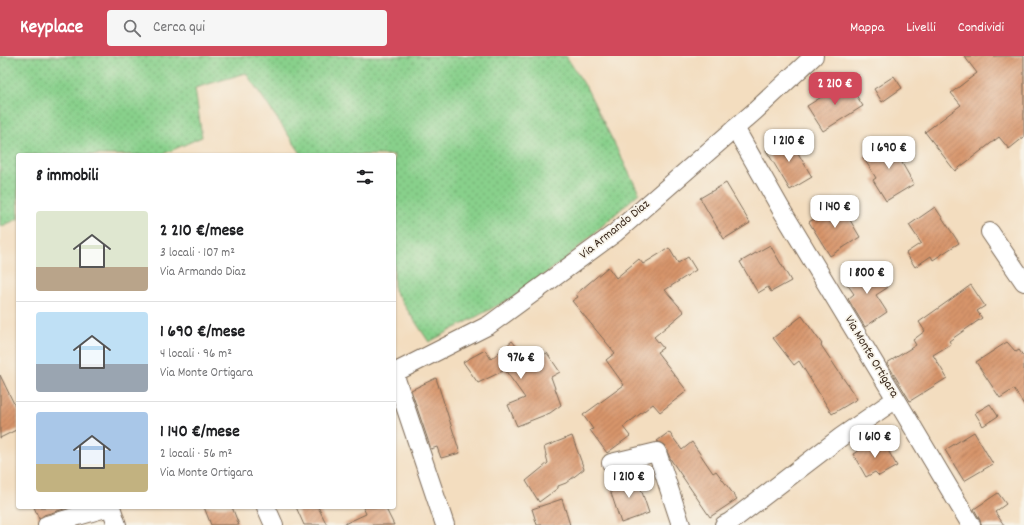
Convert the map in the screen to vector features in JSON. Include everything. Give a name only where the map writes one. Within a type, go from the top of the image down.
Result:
[{"type":"street","name":"Via Armando Diaz","points":[[396,372],[489,324],[615,233],[735,128],[814,56]]},
{"type":"street","name":"Via Monte Ortigara","points":[[735,128],[781,209],[971,525]]},
{"type":"street","points":[[990,232],[1024,282]]},
{"type":"street","points":[[396,379],[445,525]]},
{"type":"street","points":[[724,525],[730,522],[841,437],[896,399]]},
{"type":"street","points":[[611,463],[658,452],[681,525]]},
{"type":"street","points":[[47,525],[103,509]]},
{"type":"street","points":[[111,509],[117,525]]},
{"type":"street","points":[[267,509],[274,525]]},
{"type":"green space","points":[[0,56],[566,56],[586,87],[639,193],[564,260],[515,296],[429,342],[396,293],[396,153],[301,153],[246,73],[195,88],[202,137],[166,153],[16,153],[16,220],[0,227]]},
{"type":"building","points":[[964,56],[1024,56],[1024,137],[1009,149],[999,137],[955,171],[925,132],[961,105],[951,93],[977,73]]},
{"type":"building","points":[[894,76],[902,88],[882,102],[874,89]]},
{"type":"building","points":[[847,81],[863,106],[823,131],[807,106]]},
{"type":"building","points":[[788,136],[812,177],[790,190],[766,150]]},
{"type":"building","points":[[891,140],[905,161],[902,163],[914,184],[886,201],[873,180],[876,178],[863,157]]},
{"type":"building","points":[[726,183],[750,223],[724,239],[700,198]]},
{"type":"building","points":[[840,203],[860,237],[830,256],[809,222]]},
{"type":"building","points":[[935,207],[959,243],[933,260],[931,256],[915,267],[906,253],[921,243],[909,225]]},
{"type":"building","points":[[770,245],[791,281],[771,292],[768,287],[758,293],[740,262]]},
{"type":"building","points":[[669,248],[678,263],[688,257],[696,270],[665,290],[684,312],[654,337],[663,348],[657,352],[687,391],[660,412],[653,404],[623,427],[630,436],[607,453],[590,430],[593,429],[583,415],[624,385],[606,360],[615,353],[572,301],[578,297],[576,294],[608,267],[616,278],[639,259],[643,264]]},
{"type":"building","points":[[871,264],[887,288],[876,295],[887,312],[865,327],[848,299],[854,294],[845,281]]},
{"type":"building","points":[[971,285],[985,306],[977,311],[982,318],[949,341],[951,344],[933,355],[947,378],[910,401],[887,363],[916,345],[913,340],[925,331],[919,322]]},
{"type":"building","points":[[802,316],[822,344],[821,345],[857,399],[832,414],[799,361],[794,365],[773,338]]},
{"type":"building","points":[[512,341],[530,363],[547,353],[560,372],[551,377],[561,405],[550,413],[517,426],[508,405],[525,398],[505,370],[478,383],[463,362],[485,350],[491,359]]},
{"type":"building","points":[[1007,342],[1016,352],[1019,350],[1024,357],[1024,405],[1014,389],[1000,398],[976,362]]},
{"type":"building","points":[[0,375],[16,408],[16,430],[0,438]]},
{"type":"building","points":[[436,378],[460,453],[441,458],[437,447],[431,449],[411,390]]},
{"type":"building","points":[[990,404],[998,416],[983,426],[975,413]]},
{"type":"building","points":[[669,432],[682,450],[692,442],[713,473],[716,471],[737,499],[710,517],[671,460],[664,445],[657,441]]},
{"type":"building","points":[[974,432],[993,464],[964,481],[945,450]]},
{"type":"building","points":[[572,436],[584,469],[566,483],[558,486],[558,488],[539,502],[526,481],[548,463],[544,447]]},
{"type":"building","points":[[881,438],[897,466],[879,476],[875,472],[866,477],[853,454]]},
{"type":"building","points":[[636,474],[649,513],[621,523],[610,490],[619,486],[617,480]]},
{"type":"building","points":[[998,493],[1006,504],[995,512],[1004,525],[981,525],[974,509]]},
{"type":"building","points":[[562,499],[570,525],[537,525],[532,509]]},
{"type":"building","points":[[35,509],[64,509],[44,515],[39,519]]},
{"type":"building","points":[[205,509],[233,509],[239,525],[211,525]]},
{"type":"building","points":[[297,509],[319,509],[327,525],[304,525]]},
{"type":"building","points":[[364,509],[386,509],[394,525],[342,525],[366,514]]}]
